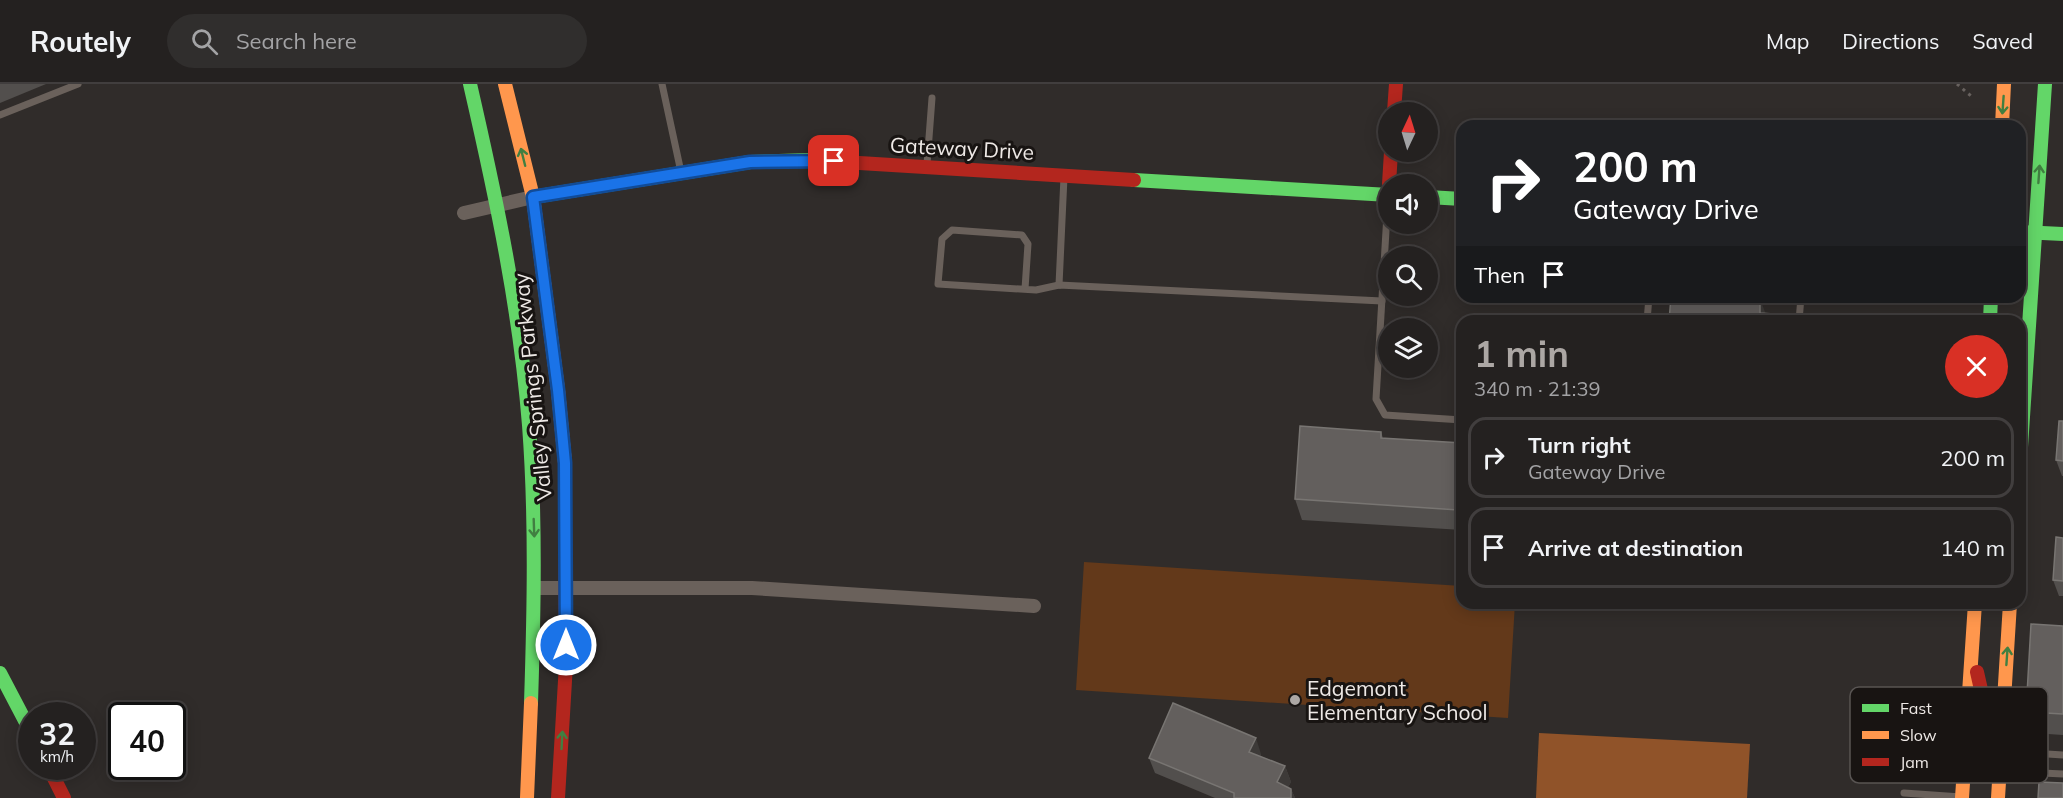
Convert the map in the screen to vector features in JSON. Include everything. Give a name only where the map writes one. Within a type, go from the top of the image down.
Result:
[{"type":"main road","name":"Valley Springs Parkway","points":[[470,84],[491,170],[515,309],[532,472],[535,588],[526,798]]},
{"type":"main road","name":"Valley Springs Parkway","points":[[505,84],[533,197],[565,463],[566,664],[558,798]]},
{"type":"main road","points":[[1395,102],[1396,84]]},
{"type":"main road","points":[[2002,120],[2004,84]]},
{"type":"main road","points":[[2026,265],[2027,232],[2045,84]]},
{"type":"main road","name":"Gateway Drive","points":[[533,197],[750,162],[811,160],[1378,194]]},
{"type":"main road","points":[[1438,198],[1456,199]]},
{"type":"main road","points":[[2027,232],[2063,234]]},
{"type":"main road","points":[[1970,687],[1975,609]]},
{"type":"main road","points":[[2005,687],[2010,609]]},
{"type":"main road","points":[[1972,655],[1980,687]]},
{"type":"main road","points":[[0,673],[18,707]]},
{"type":"main road","points":[[55,780],[64,798]]},
{"type":"main road","points":[[1965,798],[1966,783]]},
{"type":"main road","points":[[1998,798],[1999,783]]},
{"type":"street","name":"Gateway Drive","points":[[464,213],[533,197]]},
{"type":"street","points":[[535,588],[752,588],[1034,606]]},
{"type":"lane","points":[[0,115],[78,84]]},
{"type":"lane","points":[[662,84],[681,172]]},
{"type":"lane","points":[[927,167],[932,98]]},
{"type":"lane","points":[[1059,285],[1064,175]]},
{"type":"lane","points":[[1025,289],[1028,244],[1022,235],[952,230],[942,239],[938,284],[1036,290],[1059,285],[1378,302]]},
{"type":"lane","points":[[1382,306],[1376,399],[1385,415],[1456,420]]},
{"type":"lane","points":[[2048,754],[2063,755]]},
{"type":"lane","points":[[2048,773],[2063,774]]},
{"type":"lane","points":[[1904,794],[1965,798]]},
{"type":"path","points":[[1957,84],[1971,96]]},
{"type":"shaded area","points":[[1084,562],[1456,586],[1456,609],[1515,609],[1508,718],[1076,690]]},
{"type":"shaded area","points":[[1539,733],[1750,744],[1747,798],[1536,798]]},
{"type":"building","points":[[1670,303],[1760,303],[1760,313],[1773,314],[1773,315],[1670,315]]},
{"type":"building","points":[[2059,421],[2063,421],[2063,461],[2056,460]]},
{"type":"building","points":[[1300,426],[1381,432],[1381,438],[1456,443],[1456,510],[1295,499]]},
{"type":"building","points":[[2056,537],[2063,538],[2063,581],[2053,580]]},
{"type":"building","points":[[2031,624],[2063,626],[2063,714],[2048,713],[2048,687],[2027,687]]},
{"type":"building","points":[[1173,703],[1256,738],[1249,752],[1285,766],[1277,782],[1291,789],[1291,798],[1234,798],[1234,793],[1149,758]]},
{"type":"building","points":[[2039,783],[2063,783],[2063,798],[2038,798]]},
{"type":"traffic: fast","points":[[470,84],[506,254],[525,382],[534,530],[531,703]]},
{"type":"traffic: fast","points":[[2026,371],[2045,84]]},
{"type":"traffic: fast","points":[[533,197],[750,162],[811,160],[843,162]]},
{"type":"traffic: fast","points":[[1134,180],[1378,194]]},
{"type":"traffic: fast","points":[[1438,198],[1456,199]]},
{"type":"traffic: fast","points":[[2026,232],[2063,234]]},
{"type":"traffic: fast","points":[[1990,315],[1991,303]]},
{"type":"traffic: fast","points":[[0,673],[18,707]]},
{"type":"traffic: slow","points":[[505,84],[533,197],[565,463],[565,531]]},
{"type":"traffic: slow","points":[[2002,120],[2004,84]]},
{"type":"traffic: slow","points":[[1969,687],[1975,609]]},
{"type":"traffic: slow","points":[[2005,687],[2010,609]]},
{"type":"traffic: slow","points":[[527,798],[531,703]]},
{"type":"traffic: slow","points":[[1962,798],[1963,783]]},
{"type":"traffic: slow","points":[[1998,798],[1999,783]]},
{"type":"traffic: jam","points":[[1395,102],[1396,84]]},
{"type":"traffic: jam","points":[[843,162],[1134,180]]},
{"type":"traffic: jam","points":[[1390,162],[1390,174]]},
{"type":"traffic: jam","points":[[558,798],[566,664],[565,531]]},
{"type":"traffic: jam","points":[[1977,672],[1980,687]]},
{"type":"traffic: jam","points":[[55,780],[64,798]]},
{"type":"place","name":"Edgemont Elementary School","points":[[1295,700]]},
{"type":"route","points":[[566,645],[565,463],[533,197],[750,162],[834,161]]}]
